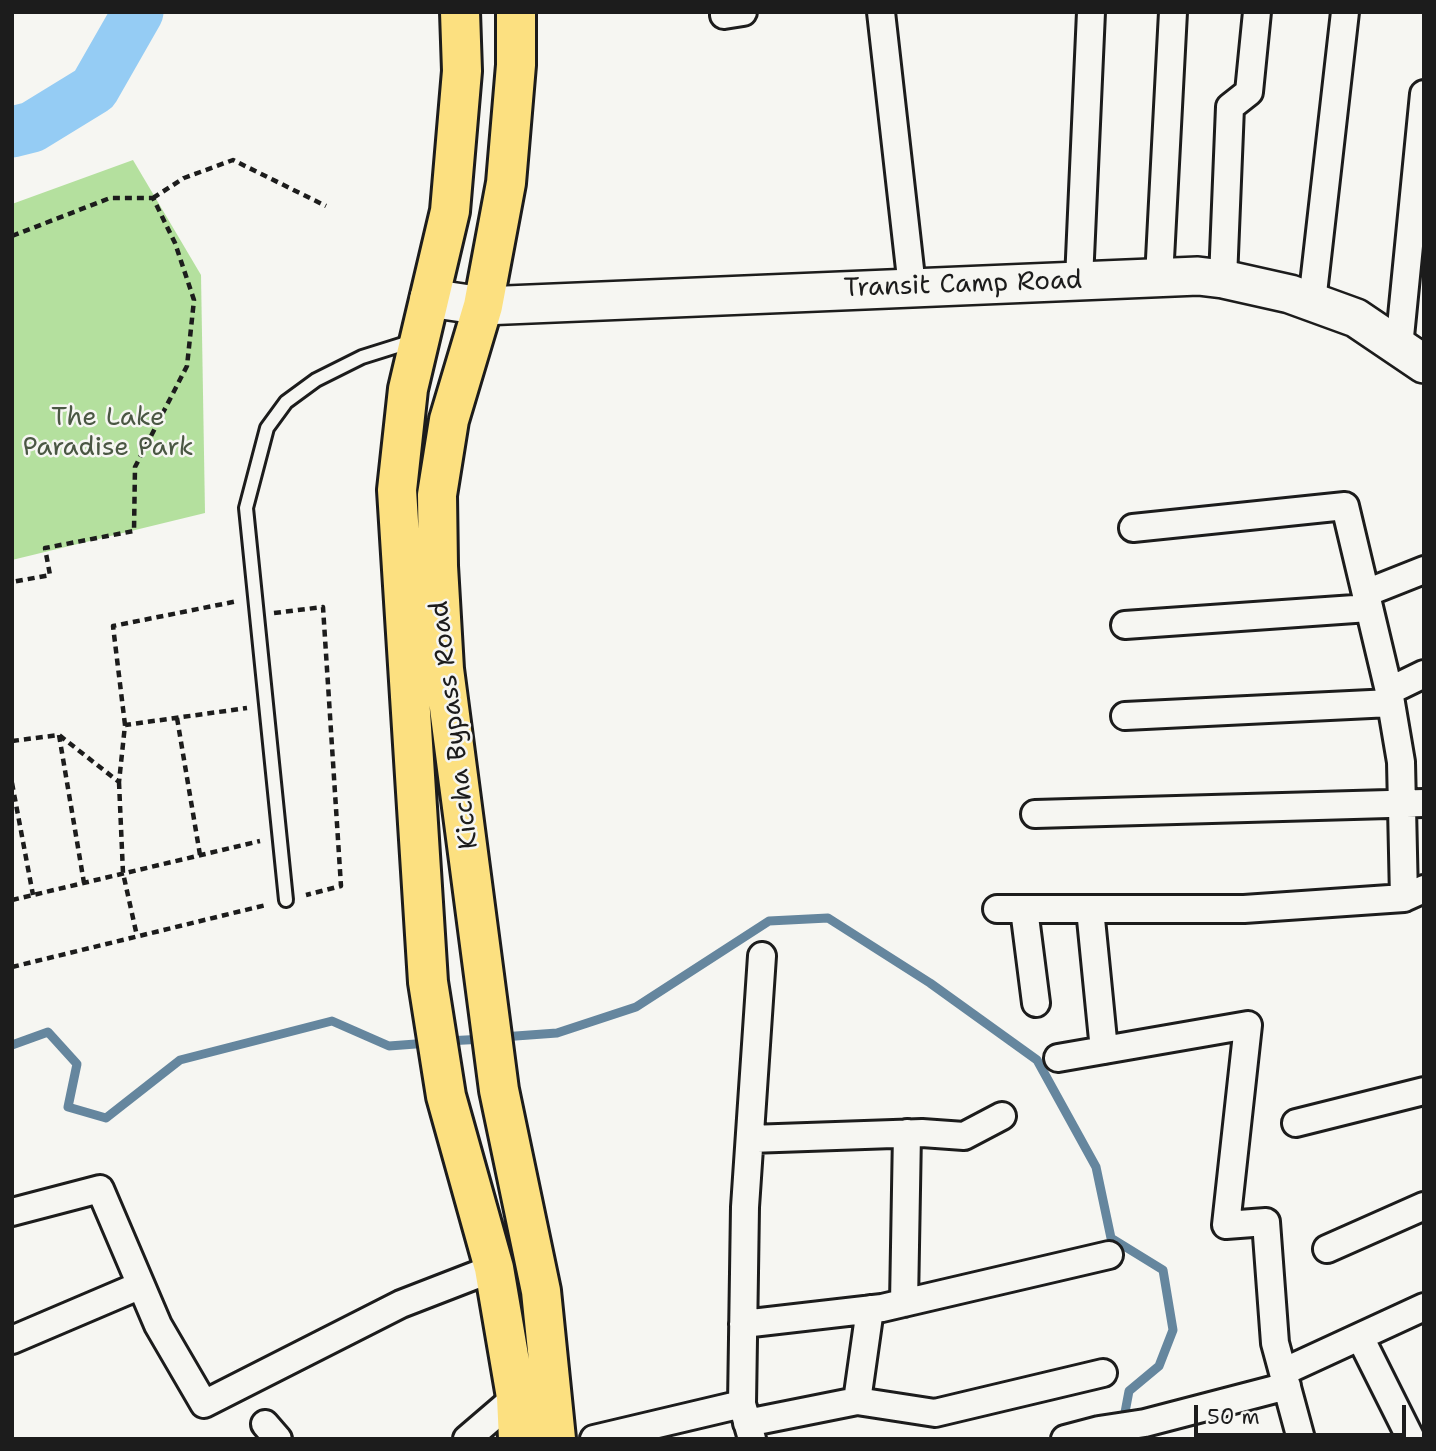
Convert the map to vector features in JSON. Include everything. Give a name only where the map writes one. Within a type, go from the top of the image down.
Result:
[{"type":"main road","points":[[460,12],[461,71],[450,211],[408,389],[397,490],[428,982],[446,1097],[494,1268],[516,1397],[518,1439]]},
{"type":"main road","name":"Kiccha Bypass Road","points":[[516,12],[516,65],[506,183],[483,306],[449,420],[437,495],[438,566],[444,669],[499,1090],[541,1291],[556,1439]]},
{"type":"main road","name":"Transit Camp Road","points":[[429,298],[483,306],[1198,276],[1290,294],[1356,318],[1411,356]]},
{"type":"street","points":[[880,12],[912,287]]},
{"type":"street","points":[[1079,280],[1091,12]]},
{"type":"street","points":[[1159,278],[1173,12]]},
{"type":"street","points":[[1223,279],[1230,107],[1249,92],[1257,12]]},
{"type":"street","points":[[1311,302],[1345,12]]},
{"type":"street","points":[[1411,356],[1424,94]]},
{"type":"street","points":[[998,909],[1244,909],[1414,893],[1414,804],[1401,762],[1390,697],[1345,506],[1133,528]]},
{"type":"street","points":[[1125,625],[1367,601],[1424,570]]},
{"type":"street","points":[[1125,716],[1390,697],[1424,674]]},
{"type":"street","points":[[1401,762],[1424,748]]},
{"type":"street","points":[[1035,814],[1414,804]]},
{"type":"street","points":[[1024,909],[1036,1003]]},
{"type":"street","points":[[1090,909],[1104,1050]]},
{"type":"street","points":[[747,1422],[743,1324],[745,1208],[762,956]]},
{"type":"street","points":[[1058,1058],[1248,1025],[1226,1225],[1266,1222],[1275,1343],[1301,1439]]},
{"type":"street","points":[[1296,1123],[1424,1091]]},
{"type":"street","points":[[750,1139],[907,1133],[964,1136],[1002,1116]]},
{"type":"street","points":[[904,1303],[907,1133]]},
{"type":"street","points":[[12,1212],[100,1189],[158,1325],[204,1404],[401,1304],[494,1268]]},
{"type":"street","points":[[1327,1249],[1424,1206]]},
{"type":"street","points":[[743,1324],[904,1303],[1109,1255]]},
{"type":"street","points":[[12,1340],[141,1285]]},
{"type":"street","points":[[1065,1439],[1099,1430],[1145,1423],[1285,1379],[1360,1337],[1424,1307]]},
{"type":"street","points":[[857,1401],[870,1309]]},
{"type":"street","points":[[1360,1337],[1411,1439]]},
{"type":"street","points":[[594,1439],[747,1422],[857,1401],[935,1413],[1103,1373]]},
{"type":"street","points":[[467,1439],[516,1397]]},
{"type":"lane","points":[[286,900],[282,836],[247,508],[267,428],[286,402],[316,380],[362,357],[420,339]]},
{"type":"path","points":[[12,236],[110,198],[153,198],[184,178],[233,160],[326,206]]},
{"type":"path","points":[[12,582],[50,575],[45,548],[134,531],[135,467],[187,366],[194,300],[175,243],[153,198]]},
{"type":"path","points":[[137,936],[123,873],[119,782],[125,725],[113,626],[256,597]]},
{"type":"path","points":[[12,967],[341,887],[323,607],[258,615]]},
{"type":"path","points":[[125,725],[267,705]]},
{"type":"path","points":[[177,718],[200,855]]},
{"type":"path","points":[[12,741],[59,735],[119,782]]},
{"type":"path","points":[[59,735],[84,883]]},
{"type":"path","points":[[12,783],[33,895]]},
{"type":"path","points":[[12,900],[282,836]]},
{"type":"green space","name":"The Lake Paradise Park","points":[[133,160],[201,275],[205,513],[12,560],[12,204]]},
{"type":"waterway","points":[[12,132],[32,127],[94,89],[138,12]]},
{"type":"waterway","points":[[502,1037],[557,1033],[636,1007],[769,921],[828,918],[930,983],[1037,1060],[1096,1167],[1111,1238],[1163,1270],[1173,1330],[1159,1366],[1129,1391],[1123,1423]]},
{"type":"waterway","points":[[12,1045],[48,1032],[77,1064],[68,1107],[106,1118],[180,1060],[332,1021],[389,1046],[429,1043]]},
{"type":"waterway","points":[[446,1041],[485,1039]]}]
